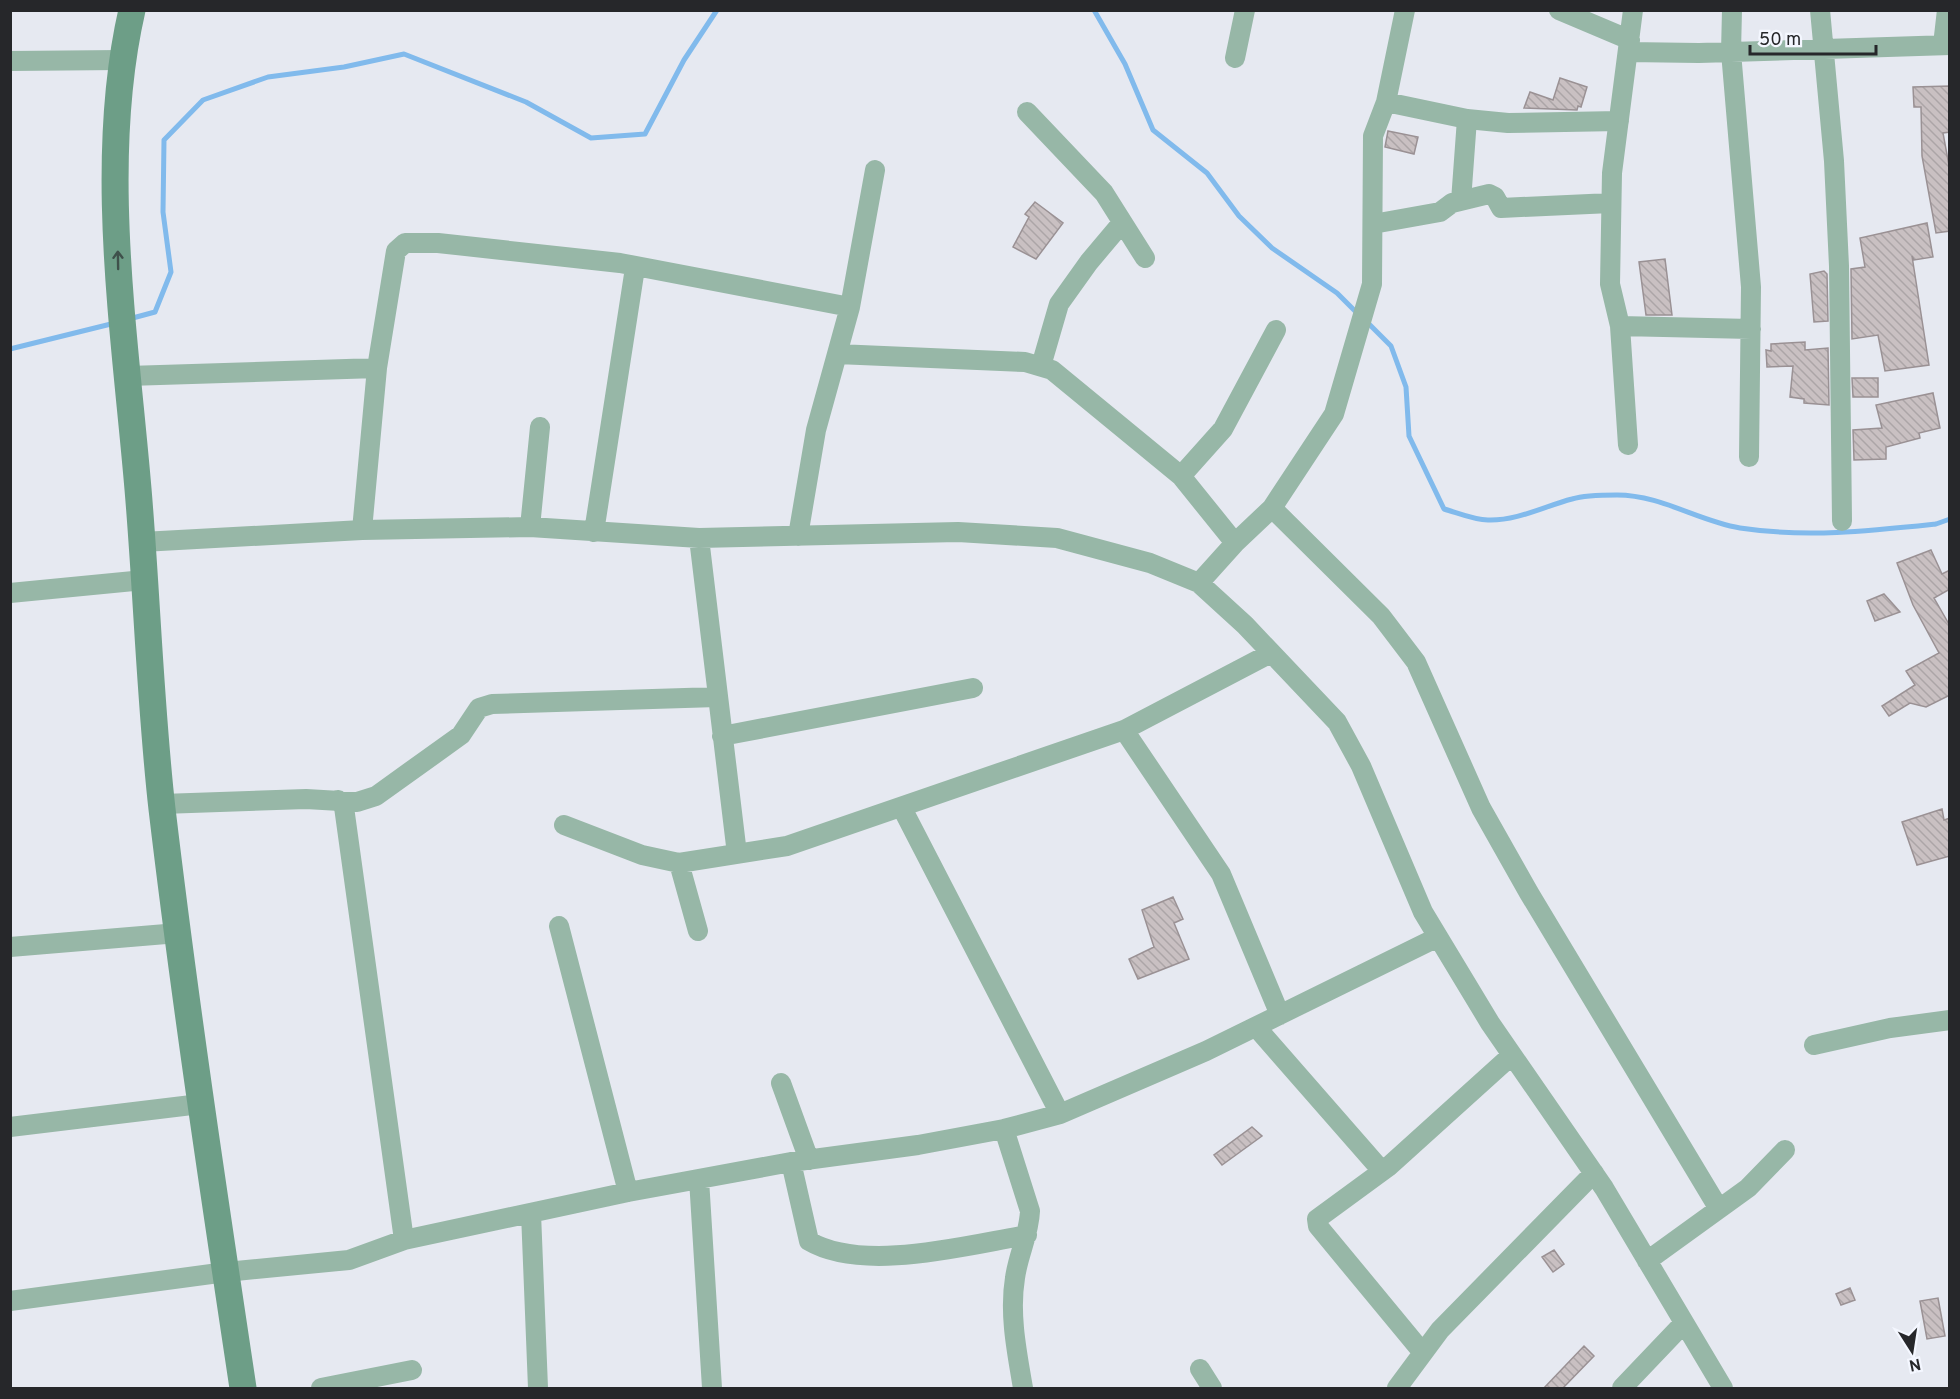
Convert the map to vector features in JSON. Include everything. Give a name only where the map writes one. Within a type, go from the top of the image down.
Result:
[{"type":"main road","points":[[132,10],[121,60],[116,157],[118,271],[162,804],[200,1104],[243,1389]]},
{"type":"street","points":[[1235,58],[1245,10]]},
{"type":"street","points":[[1199,583],[1235,543],[1272,508],[1334,414],[1372,284],[1373,136],[1386,102],[1405,10]]},
{"type":"street","points":[[1559,10],[1629,46],[1731,52],[1946,45],[1947,10]]},
{"type":"street","points":[[1628,445],[1620,326],[1610,284],[1612,173],[1633,10]]},
{"type":"street","points":[[1732,10],[1731,52],[1751,287],[1749,457]]},
{"type":"street","points":[[1820,10],[1834,161],[1839,266],[1842,521]]},
{"type":"street","points":[[10,61],[121,60]]},
{"type":"street","points":[[1386,102],[1467,119],[1508,123],[1619,121]]},
{"type":"street","points":[[1027,112],[1104,193],[1144,258]]},
{"type":"street","points":[[1461,201],[1467,119]]},
{"type":"street","points":[[798,536],[816,430],[850,307],[875,170]]},
{"type":"street","points":[[1373,224],[1440,212],[1448,204],[1490,194],[1494,196],[1500,207],[1611,203]]},
{"type":"street","points":[[1041,366],[1059,304],[1089,262],[1121,224]]},
{"type":"street","points":[[362,530],[377,368],[396,251],[405,243],[449,245],[620,264],[850,307]]},
{"type":"street","points":[[594,532],[634,268]]},
{"type":"street","points":[[1620,326],[1751,329]]},
{"type":"street","points":[[1181,476],[1223,429],[1276,330]]},
{"type":"street","points":[[837,354],[1025,362],[1052,370],[1181,476],[1235,543]]},
{"type":"street","points":[[128,375],[377,368]]},
{"type":"street","points":[[530,527],[540,427]]},
{"type":"street","points":[[1272,508],[1381,615],[1416,662],[1481,808],[1529,893],[1719,1209]]},
{"type":"street","points":[[142,542],[362,530],[530,527],[699,538],[958,532],[1057,538],[1150,563],[1199,583],[1245,625],[1337,722],[1361,766],[1424,912],[1438,937],[1512,1055],[1594,1173],[1722,1389]]},
{"type":"street","points":[[699,538],[737,854]]},
{"type":"street","points":[[10,593],[144,580]]},
{"type":"street","points":[[564,825],[642,855],[679,863],[787,846],[1124,730],[1271,653]]},
{"type":"street","points":[[722,736],[973,688]]},
{"type":"street","points":[[162,804],[338,800],[357,802],[376,796],[460,735],[479,708],[492,704],[717,697]]},
{"type":"street","points":[[1124,730],[1221,874],[1280,1015]]},
{"type":"street","points":[[338,800],[345,807],[404,1240]]},
{"type":"street","points":[[902,808],[1060,1114]]},
{"type":"street","points":[[679,863],[698,931]]},
{"type":"street","points":[[559,926],[628,1192]]},
{"type":"street","points":[[10,947],[178,933]]},
{"type":"street","points":[[10,1302],[226,1272],[349,1260],[404,1240],[628,1192],[800,1161],[918,1145],[1004,1129],[1060,1114],[1256,1027],[1438,937]]},
{"type":"street","points":[[1814,1045],[1890,1028],[1950,1020]]},
{"type":"street","points":[[1256,1027],[1382,1171]]},
{"type":"street","points":[[1423,1353],[1318,1226],[1319,1216],[1382,1171],[1512,1055]]},
{"type":"street","points":[[781,1083],[800,1161],[809,1240],[822,1248],[892,1258],[1027,1235]]},
{"type":"street","points":[[10,1127],[200,1104]]},
{"type":"street","points":[[1004,1129],[1030,1211],[1027,1235],[1015,1278],[1014,1316],[1023,1389]]},
{"type":"street","points":[[1647,1261],[1748,1188],[1785,1150]]},
{"type":"street","points":[[1397,1389],[1440,1330],[1594,1173]]},
{"type":"street","points":[[699,1179],[712,1389]]},
{"type":"street","points":[[531,1213],[538,1389]]},
{"type":"street","points":[[1622,1389],[1683,1324]]},
{"type":"street","points":[[1200,1369],[1212,1389]]},
{"type":"street","points":[[321,1389],[412,1370]]},
{"type":"building","points":[[1560,78],[1587,87],[1581,107],[1578,106],[1577,110],[1524,108],[1530,92],[1553,100]]},
{"type":"building","points":[[1950,86],[1950,132],[1943,133],[1950,171],[1950,231],[1936,233],[1922,156],[1921,107],[1914,107],[1913,87]]},
{"type":"building","points":[[1388,131],[1418,137],[1414,154],[1385,147]]},
{"type":"building","points":[[1035,202],[1063,223],[1036,259],[1013,247],[1029,217],[1025,214]]},
{"type":"building","points":[[1927,223],[1933,257],[1914,260],[1912,256],[1929,365],[1885,371],[1878,335],[1852,339],[1851,269],[1865,267],[1860,238]]},
{"type":"building","points":[[1665,259],[1672,315],[1646,315],[1639,262]]},
{"type":"building","points":[[1824,271],[1827,274],[1828,321],[1814,322],[1810,274]]},
{"type":"building","points":[[1805,342],[1805,350],[1828,348],[1829,405],[1804,403],[1804,399],[1790,397],[1793,366],[1767,367],[1766,350],[1771,351],[1771,344]]},
{"type":"building","points":[[1852,378],[1878,378],[1878,397],[1853,397]]},
{"type":"building","points":[[1933,393],[1940,428],[1919,433],[1920,438],[1886,447],[1886,459],[1854,460],[1853,430],[1882,428],[1876,405]]},
{"type":"building","points":[[1931,550],[1942,574],[1950,570],[1950,589],[1934,598],[1950,626],[1950,695],[1926,707],[1910,703],[1889,716],[1882,706],[1915,685],[1906,671],[1939,653],[1913,605],[1897,563]]},
{"type":"building","points":[[1884,594],[1900,612],[1875,621],[1867,601]]},
{"type":"building","points":[[1942,809],[1944,820],[1950,818],[1950,856],[1917,865],[1902,822]]},
{"type":"building","points":[[1173,897],[1183,919],[1174,923],[1189,959],[1138,979],[1129,959],[1154,947],[1142,910]]},
{"type":"building","points":[[1252,1127],[1262,1136],[1222,1165],[1214,1155]]},
{"type":"building","points":[[1554,1250],[1564,1264],[1553,1272],[1542,1257]]},
{"type":"building","points":[[1850,1288],[1855,1300],[1841,1305],[1836,1294]]},
{"type":"building","points":[[1938,1298],[1945,1336],[1927,1339],[1920,1301]]},
{"type":"building","points":[[1584,1346],[1594,1356],[1562,1389],[1543,1389]]},
{"type":"waterway","points":[[129,319],[155,312],[171,272],[163,212],[164,140],[203,100],[268,77],[344,67],[404,54],[526,102],[591,138],[645,134],[684,60],[717,10]]},
{"type":"waterway","points":[[1094,10],[1125,64],[1153,130],[1207,173],[1239,216],[1272,248],[1337,293],[1358,314]]},
{"type":"waterway","points":[[1365,320],[1391,346],[1406,387],[1409,436],[1444,509],[1477,519],[1499,520],[1520,516],[1577,498],[1617,495],[1649,499],[1724,525],[1789,533],[1862,531],[1936,524],[1950,519]]},
{"type":"waterway","points":[[10,349],[115,323]]}]
